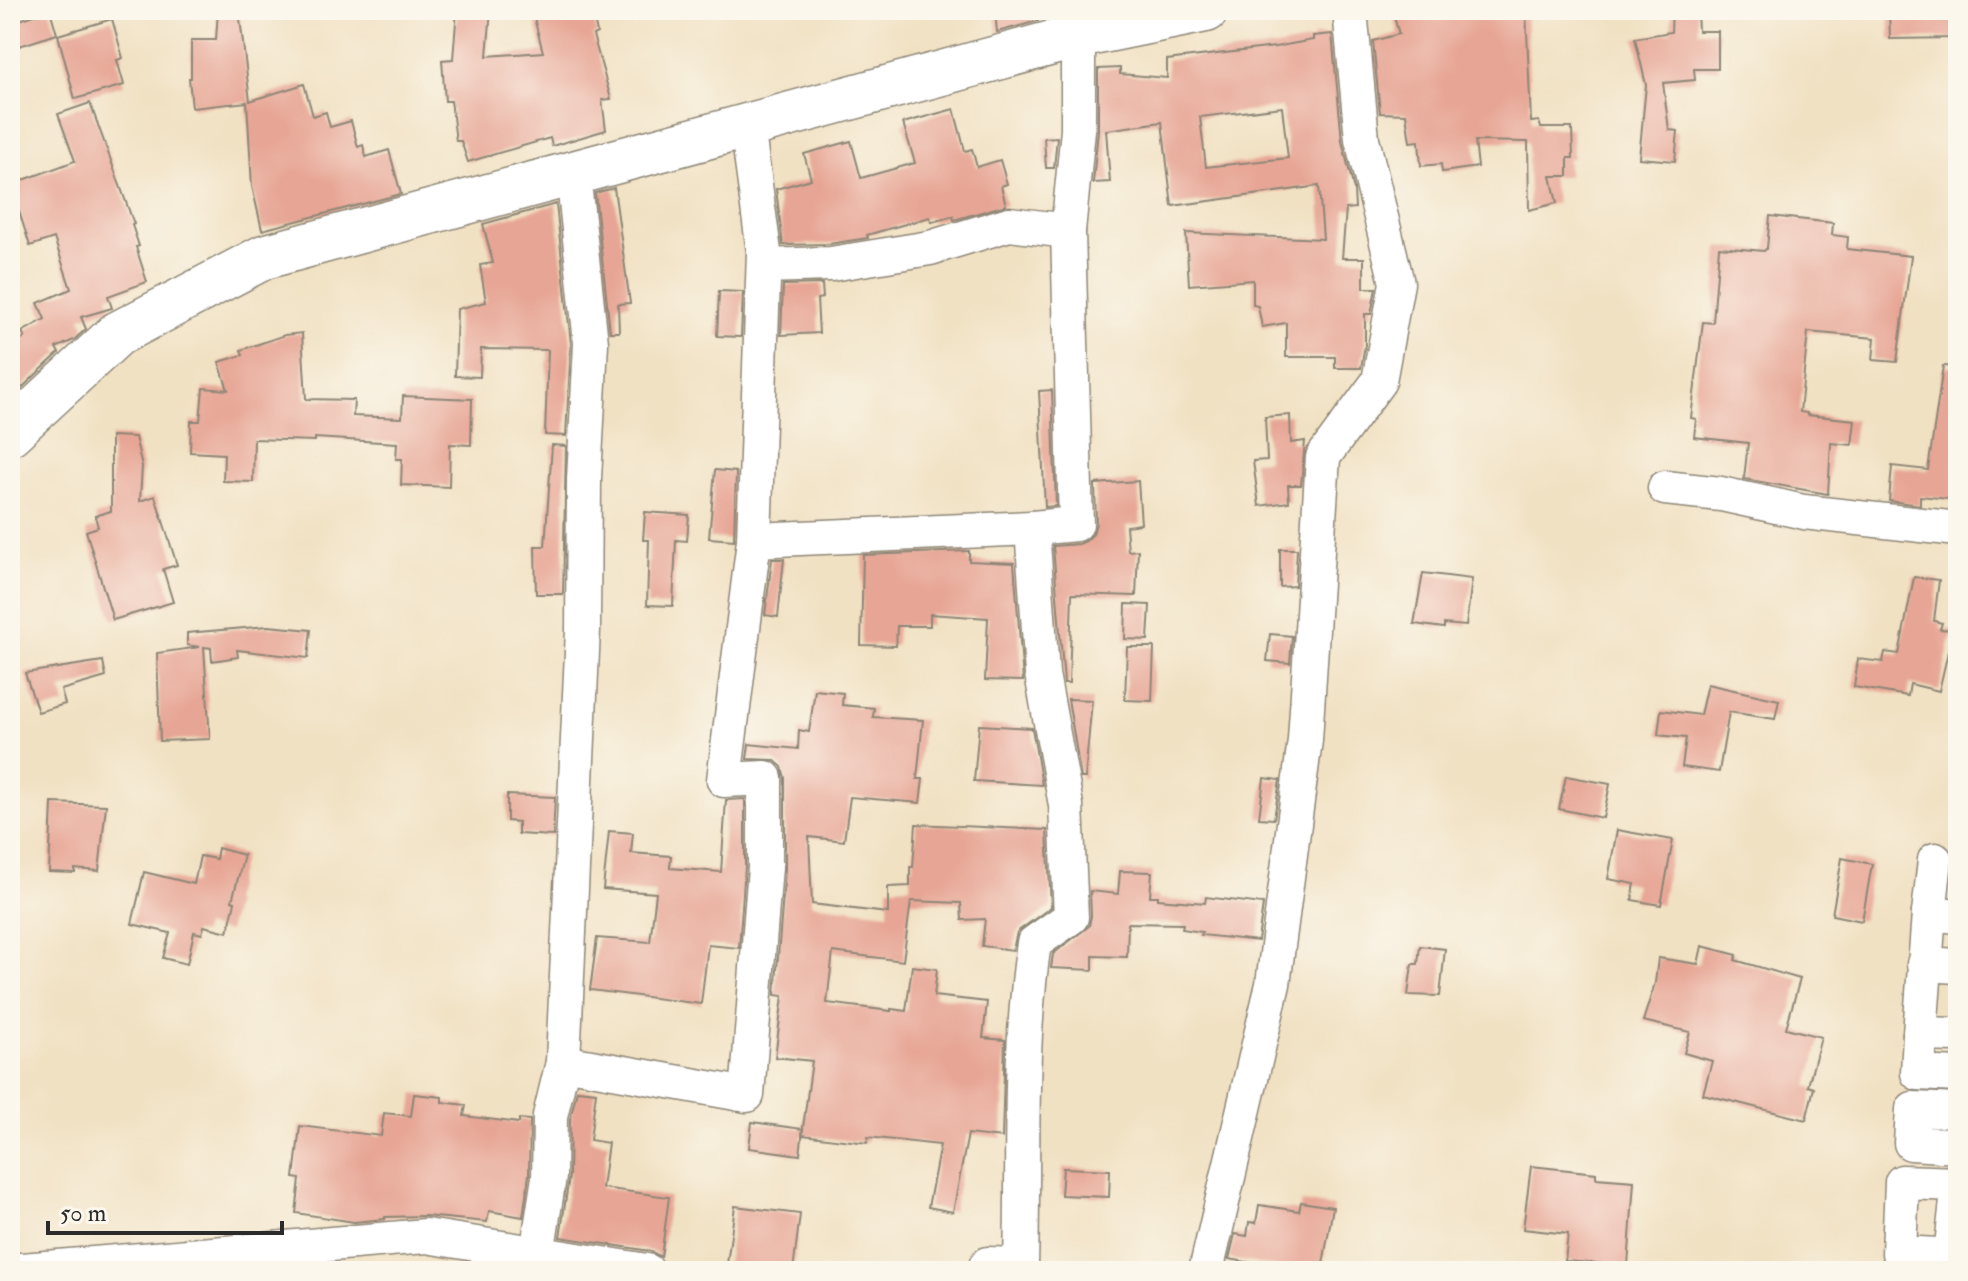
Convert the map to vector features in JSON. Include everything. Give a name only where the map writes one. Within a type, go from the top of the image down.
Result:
[{"type":"street","points":[[10,433],[117,334],[264,257],[1078,36],[1206,10]]},
{"type":"street","points":[[1206,1271],[1273,984],[1305,740],[1323,457],[1379,381],[1397,283],[1362,139],[1350,10]]},
{"type":"street","points":[[754,540],[1076,524],[1068,231],[1078,130],[1078,36]]},
{"type":"street","points":[[563,1062],[747,1095],[765,867],[765,778],[724,780],[754,540],[764,266],[747,125]]},
{"type":"street","points":[[548,1260],[550,1116],[563,1062],[583,630],[584,479],[591,343],[573,173]]},
{"type":"street","points":[[764,266],[831,264],[930,248],[1009,224],[1068,231]]},
{"type":"street","points":[[1665,488],[1721,494],[1804,512],[1958,529]]},
{"type":"street","points":[[984,1271],[987,1264],[1021,1265],[1029,975],[1034,943],[1071,917],[1066,805],[1042,674],[1032,528]]},
{"type":"street","points":[[1900,1216],[1957,1210],[1954,1255],[1899,1253],[1900,1216],[1902,1182],[1911,1143],[1918,1073],[1924,964],[1943,915],[1935,860]]},
{"type":"street","points":[[1924,964],[1958,966]]},
{"type":"street","points":[[1920,1034],[1958,1035]]},
{"type":"street","points":[[1918,1073],[1958,1075]]},
{"type":"street","points":[[1913,1109],[1958,1111]]},
{"type":"street","points":[[1911,1143],[1958,1146]]},
{"type":"street","points":[[1902,1182],[1958,1184]]},
{"type":"street","points":[[10,1271],[309,1258],[426,1236],[548,1260],[647,1271]]},
{"type":"building","points":[[50,10],[57,34],[10,49],[10,23]]},
{"type":"building","points":[[218,10],[239,10],[250,101],[304,84],[313,116],[326,112],[330,127],[351,121],[358,147],[363,145],[366,157],[389,150],[401,194],[262,230],[252,186],[247,102],[192,108],[189,78],[191,40],[216,40]]},
{"type":"building","points":[[457,10],[491,10],[487,56],[543,52],[533,14],[550,10],[592,10],[597,33],[593,35],[611,99],[602,100],[606,130],[552,146],[550,138],[468,162],[461,141],[456,141],[451,101],[445,101],[442,60],[453,59]]},
{"type":"building","points":[[995,10],[1037,10],[1038,21],[997,32]]},
{"type":"building","points":[[1422,10],[1526,10],[1531,122],[1539,121],[1541,128],[1572,128],[1573,158],[1568,158],[1568,176],[1551,176],[1557,203],[1529,210],[1528,142],[1475,141],[1478,167],[1442,172],[1441,164],[1421,166],[1419,141],[1410,142],[1406,114],[1380,113],[1373,41],[1399,34],[1394,17]]},
{"type":"building","points":[[1672,10],[1697,10],[1698,31],[1718,31],[1718,69],[1694,69],[1695,80],[1663,83],[1669,130],[1678,131],[1675,161],[1639,158],[1646,85],[1635,38],[1671,32]]},
{"type":"building","points":[[1889,10],[1955,10],[1955,38],[1890,39]]},
{"type":"building","points":[[112,19],[123,58],[117,60],[124,85],[75,99],[58,35]]},
{"type":"building","points":[[1332,34],[1342,141],[1354,190],[1355,208],[1346,209],[1342,258],[1364,258],[1364,288],[1376,288],[1371,314],[1365,314],[1361,368],[1335,368],[1335,357],[1286,357],[1286,323],[1262,327],[1258,306],[1253,305],[1253,280],[1189,285],[1186,233],[1323,239],[1319,186],[1172,206],[1162,122],[1106,130],[1110,182],[1093,183],[1098,130],[1098,69],[1120,68],[1120,74],[1167,78],[1167,60],[1275,47],[1313,40],[1313,36]],"holes":[[[1282,107],[1288,158],[1206,167],[1200,117]]]},
{"type":"building","points":[[90,103],[134,224],[139,246],[136,247],[147,282],[108,296],[112,308],[81,317],[86,329],[74,340],[56,348],[59,353],[10,399],[10,350],[25,337],[22,332],[45,319],[38,303],[71,289],[54,238],[30,246],[18,208],[10,211],[10,185],[75,161],[58,114]]},
{"type":"building","points":[[954,109],[965,151],[972,149],[977,167],[1000,160],[1007,184],[1001,186],[1006,205],[954,220],[953,216],[932,222],[930,217],[867,235],[868,238],[829,244],[783,245],[776,189],[811,179],[804,154],[851,141],[861,178],[915,163],[903,123]]},
{"type":"building","points":[[1057,137],[1054,168],[1046,168],[1044,138]]},
{"type":"building","points":[[614,188],[630,303],[618,304],[619,332],[610,332],[595,193]]},
{"type":"building","points":[[556,204],[571,344],[566,436],[545,435],[548,350],[481,349],[480,377],[455,376],[457,309],[486,302],[480,265],[493,263],[483,224]]},
{"type":"building","points":[[1770,216],[1833,223],[1832,235],[1848,237],[1847,249],[1911,256],[1897,362],[1873,360],[1875,338],[1808,332],[1800,412],[1855,420],[1852,445],[1831,443],[1828,494],[1744,479],[1748,443],[1694,437],[1696,419],[1691,418],[1703,322],[1713,323],[1719,247],[1764,251],[1767,248]]},
{"type":"building","points":[[822,284],[823,298],[817,299],[819,333],[781,335],[783,285]]},
{"type":"building","points":[[719,291],[743,292],[741,337],[717,336]]},
{"type":"building","points":[[302,333],[306,399],[354,400],[353,416],[402,418],[403,396],[472,399],[471,445],[450,444],[449,487],[401,485],[402,459],[396,459],[397,443],[315,438],[315,441],[254,439],[253,482],[223,481],[224,454],[190,452],[191,421],[200,421],[203,388],[228,390],[219,362],[243,355],[241,350],[285,335]]},
{"type":"building","points":[[1943,366],[1958,367],[1958,500],[1920,496],[1920,505],[1889,501],[1892,466],[1928,470]]},
{"type":"building","points":[[1052,390],[1056,506],[1045,507],[1039,391]]},
{"type":"building","points":[[1290,415],[1291,443],[1305,441],[1301,485],[1288,485],[1289,502],[1259,506],[1253,461],[1267,460],[1265,417]]},
{"type":"building","points":[[111,436],[135,437],[142,466],[140,501],[155,496],[177,565],[163,569],[173,602],[113,620],[86,531],[98,527],[95,516],[111,511]]},
{"type":"building","points":[[552,445],[566,446],[563,594],[536,594],[535,546],[545,546]]},
{"type":"building","points":[[715,470],[736,472],[734,540],[709,538]]},
{"type":"building","points":[[1138,481],[1141,524],[1126,526],[1128,551],[1138,550],[1136,596],[1072,594],[1069,683],[1064,683],[1053,546],[1079,544],[1093,534],[1096,523],[1095,484]]},
{"type":"building","points":[[645,512],[689,515],[687,541],[676,540],[673,606],[647,605],[649,540],[643,540]]},
{"type":"building","points":[[1280,549],[1297,549],[1295,586],[1280,587]]},
{"type":"building","points":[[969,551],[969,561],[1014,563],[1023,681],[985,680],[988,618],[930,614],[930,626],[897,626],[896,646],[861,645],[863,555]]},
{"type":"building","points":[[772,559],[784,559],[778,617],[765,615]]},
{"type":"building","points":[[1423,573],[1472,579],[1466,626],[1444,624],[1444,628],[1414,624]]},
{"type":"building","points":[[1914,577],[1939,580],[1934,621],[1942,623],[1940,629],[1953,630],[1939,691],[1910,684],[1908,696],[1854,687],[1858,659],[1883,662],[1885,652],[1899,654]]},
{"type":"building","points":[[1126,604],[1150,605],[1148,640],[1125,639]]},
{"type":"building","points":[[268,626],[311,630],[308,658],[237,650],[238,657],[212,661],[211,648],[204,647],[210,739],[160,741],[157,653],[200,647],[187,645],[187,633]]},
{"type":"building","points":[[1270,634],[1292,636],[1290,663],[1267,661]]},
{"type":"building","points":[[1127,647],[1154,647],[1152,701],[1125,700]]},
{"type":"building","points":[[103,661],[106,677],[61,690],[65,704],[38,712],[25,673]]},
{"type":"building","points":[[1707,684],[1779,700],[1775,719],[1729,712],[1719,772],[1682,767],[1686,738],[1658,735],[1661,710],[1700,715]]},
{"type":"building","points":[[815,690],[843,693],[842,705],[874,708],[873,717],[923,720],[917,779],[923,779],[920,803],[850,797],[844,841],[809,837],[812,904],[888,913],[888,887],[910,886],[916,824],[1047,830],[1051,907],[1017,932],[1013,950],[982,946],[985,919],[962,920],[961,903],[911,901],[903,961],[833,952],[827,1003],[906,1011],[912,966],[937,969],[934,996],[987,1002],[983,1038],[1005,1040],[1002,1138],[968,1134],[953,1212],[928,1207],[940,1145],[868,1137],[867,1143],[802,1135],[812,1061],[775,1057],[783,996],[775,995],[785,869],[785,778],[782,767],[774,760],[747,759],[749,744],[798,749],[799,730],[809,732]]},
{"type":"building","points":[[1068,699],[1092,700],[1085,778],[1081,778]]},
{"type":"building","points":[[979,725],[1032,728],[1042,785],[974,781]]},
{"type":"building","points":[[1566,776],[1610,784],[1603,818],[1559,809]]},
{"type":"building","points":[[1264,778],[1280,780],[1274,819],[1259,818]]},
{"type":"building","points":[[507,795],[555,797],[553,836],[518,834],[518,822],[507,821]]},
{"type":"building","points":[[745,799],[745,866],[739,948],[708,945],[701,1004],[590,990],[597,938],[650,942],[656,893],[603,889],[609,831],[633,833],[631,853],[671,856],[670,868],[721,872],[726,800]]},
{"type":"building","points":[[52,803],[106,805],[99,871],[75,869],[75,873],[49,872]]},
{"type":"building","points":[[1617,830],[1673,840],[1661,905],[1632,900],[1635,884],[1608,879]]},
{"type":"building","points":[[218,848],[244,855],[228,932],[204,926],[202,934],[194,932],[187,964],[163,958],[170,933],[132,924],[144,872],[194,884],[200,856],[216,859]]},
{"type":"building","points":[[1842,858],[1872,864],[1862,921],[1832,915]]},
{"type":"building","points":[[1120,871],[1152,872],[1150,896],[1158,896],[1158,899],[1205,903],[1206,897],[1263,904],[1258,941],[1201,935],[1202,932],[1182,929],[1183,924],[1128,923],[1127,957],[1093,956],[1093,970],[1051,968],[1053,954],[1089,926],[1090,891],[1118,894]]},
{"type":"building","points":[[1420,946],[1445,949],[1440,996],[1408,995],[1412,964],[1418,964]]},
{"type":"building","points":[[1702,946],[1737,955],[1735,960],[1800,979],[1786,1028],[1821,1037],[1808,1086],[1814,1088],[1806,1120],[1703,1094],[1712,1061],[1684,1053],[1690,1032],[1643,1021],[1655,983],[1658,958],[1698,964]]},
{"type":"building","points":[[577,1090],[596,1092],[590,1140],[608,1143],[602,1188],[669,1197],[661,1257],[650,1251],[560,1237],[569,1177],[570,1119]]},
{"type":"building","points":[[414,1094],[442,1097],[442,1102],[466,1105],[464,1116],[519,1123],[519,1119],[530,1120],[529,1175],[523,1217],[489,1211],[487,1222],[425,1216],[354,1222],[296,1213],[300,1179],[294,1178],[300,1126],[381,1136],[384,1113],[411,1116]]},
{"type":"building","points":[[752,1122],[803,1129],[800,1155],[749,1148]]},
{"type":"building","points":[[1531,1166],[1596,1173],[1596,1178],[1634,1181],[1628,1266],[1565,1261],[1568,1234],[1523,1229]]},
{"type":"building","points":[[1063,1168],[1110,1170],[1109,1197],[1061,1195]]},
{"type":"building","points":[[1301,1202],[1333,1207],[1322,1270],[1304,1266],[1303,1271],[1299,1271],[1229,1259],[1235,1234],[1247,1236],[1249,1222],[1256,1223],[1259,1205],[1299,1211]]},
{"type":"building","points":[[735,1206],[800,1214],[793,1271],[726,1271]]}]
